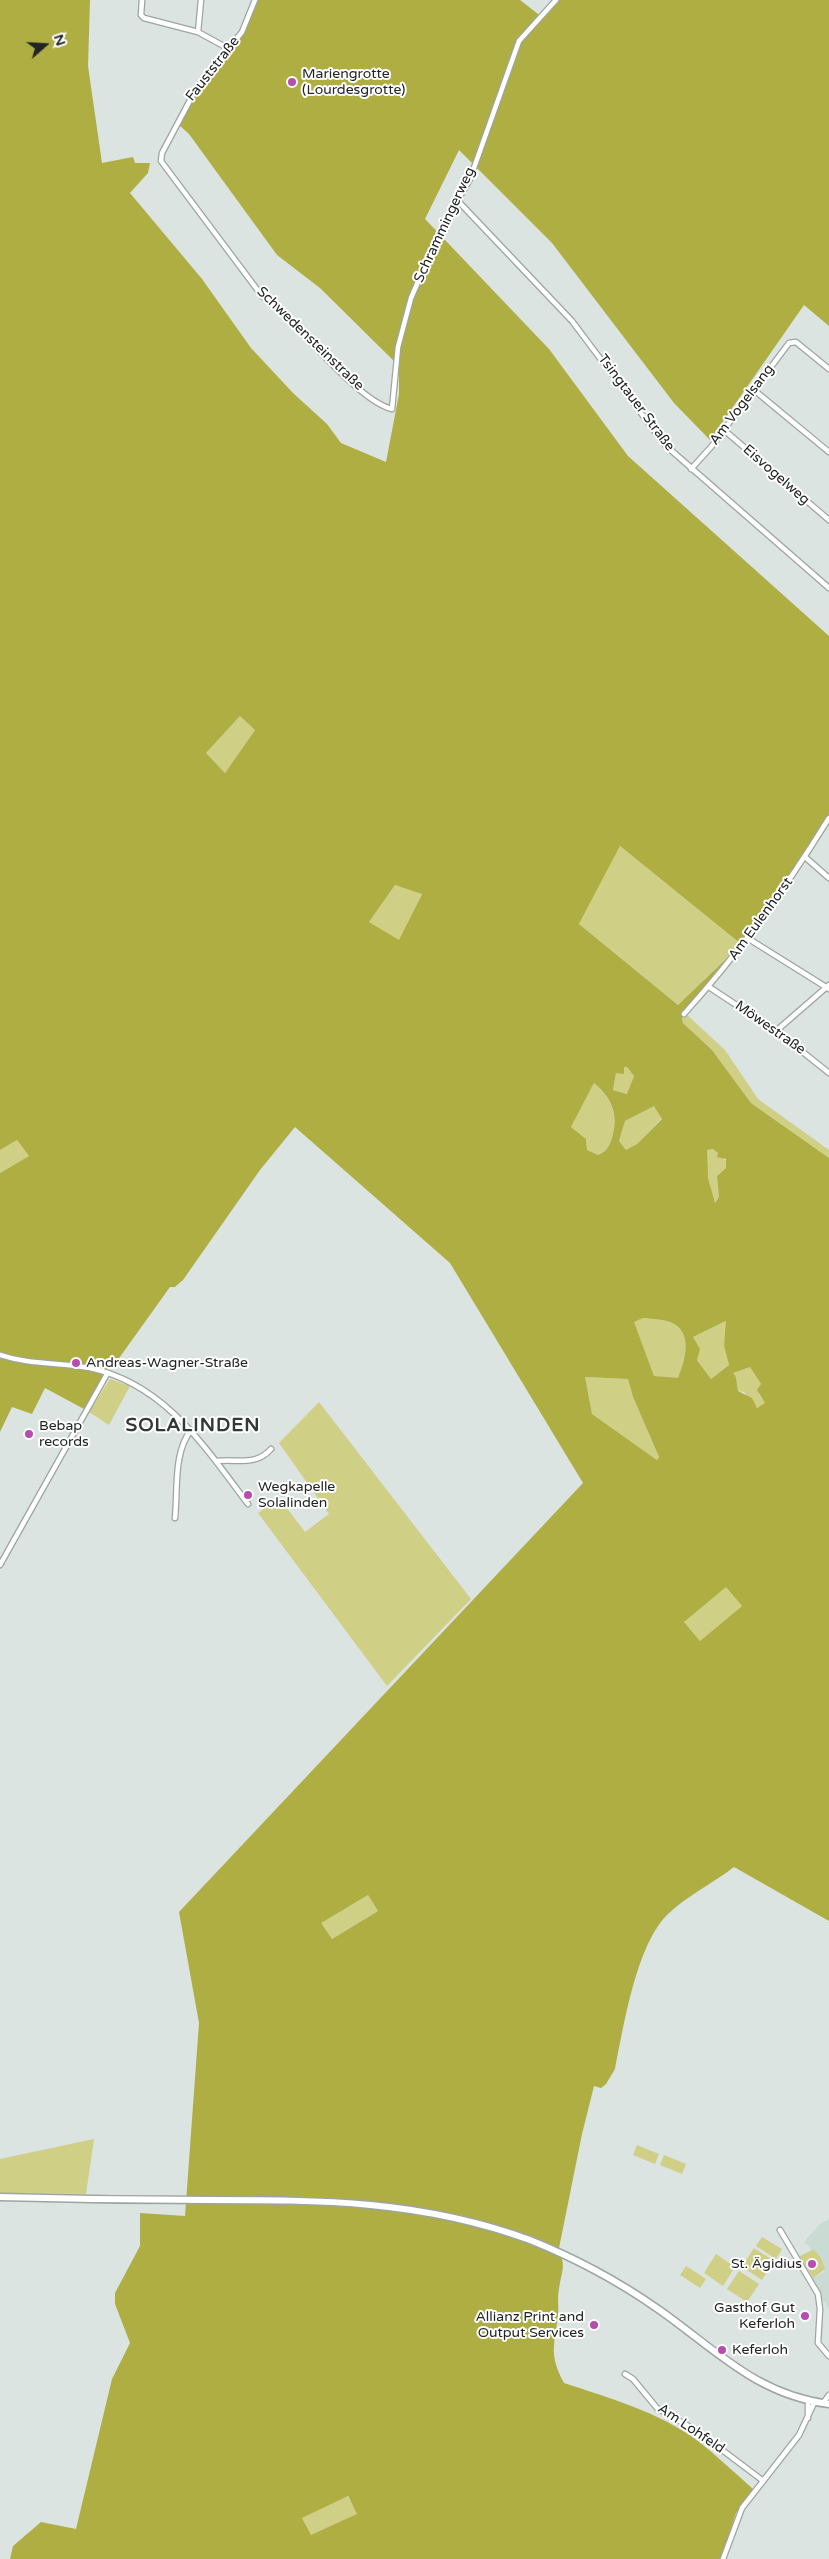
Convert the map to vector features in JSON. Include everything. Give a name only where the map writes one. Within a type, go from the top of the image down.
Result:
[{"type":"main road","points":[[0,2197],[343,2201],[419,2210],[468,2221],[530,2241],[589,2267],[660,2310],[742,2373],[775,2389],[826,2403]]},
{"type":"street","points":[[142,0],[144,18],[198,32],[229,49]]},
{"type":"street","points":[[198,32],[200,0]]},
{"type":"street","name":"Fauststraße","points":[[162,164],[162,152],[188,101],[207,74],[242,32],[255,0]]},
{"type":"street","name":"Schrammingerweg","points":[[392,409],[398,347],[404,318],[432,248],[472,175],[519,41],[556,0]]},
{"type":"street","name":"Schwedensteinstraße","points":[[162,164],[262,296],[280,310],[356,385],[378,403],[392,409]]},
{"type":"street","name":"Tsingtauer Straße","points":[[458,201],[572,321],[665,445],[829,588]]},
{"type":"street","name":"Am Vogelsang","points":[[691,469],[724,430],[792,341],[829,369]]},
{"type":"street","points":[[754,390],[829,452]]},
{"type":"street","name":"Eisvogelweg","points":[[724,430],[829,520]]},
{"type":"street","name":"Am Eulenhorst","points":[[684,1014],[749,939],[829,818]]},
{"type":"street","points":[[805,857],[829,878]]},
{"type":"street","points":[[749,939],[828,987],[776,1031]]},
{"type":"street","name":"Möwestraße","points":[[709,987],[776,1031],[829,1073]]},
{"type":"street","points":[[0,1355],[19,1361],[76,1366],[127,1381],[158,1400],[191,1430],[248,1504]]},
{"type":"street","points":[[0,1565],[108,1374]]},
{"type":"street","points":[[175,1518],[180,1450],[184,1438],[191,1430]]},
{"type":"street","points":[[217,1462],[254,1461],[263,1457],[271,1449]]},
{"type":"street","points":[[780,2230],[818,2294],[820,2309],[818,2343],[829,2356]]},
{"type":"street","name":"Am Lohfeld","points":[[625,2374],[633,2379],[657,2408],[697,2431],[762,2480]]},
{"type":"street","points":[[826,2403],[829,2395]]},
{"type":"street","points":[[808,2399],[808,2418]]},
{"type":"street","points":[[723,2559],[739,2515],[762,2480],[798,2436],[815,2401]]},
{"type":"shaded area","points":[[0,0],[90,0],[88,66],[102,163],[133,157],[135,163],[150,163],[148,173],[130,193],[202,279],[251,348],[293,393],[327,424],[341,443],[386,462],[399,394],[399,366],[320,288],[277,255],[189,134],[179,125],[195,99],[240,39],[257,0],[520,0],[542,17],[559,0],[829,0],[829,326],[804,305],[710,440],[674,403],[552,243],[459,150],[425,219],[549,349],[628,456],[829,636],[829,814],[802,858],[741,944],[620,846],[579,924],[678,1005],[729,956],[684,1012],[683,1023],[712,1050],[751,1103],[829,1158],[829,1921],[734,1867],[683,1901],[668,1914],[647,1945],[640,1965],[627,2009],[615,2069],[606,2084],[601,2088],[594,2086],[582,2134],[559,2248],[563,2269],[558,2292],[554,2357],[564,2383],[616,2400],[667,2422],[698,2441],[753,2489],[736,2513],[721,2559],[10,2559],[13,2546],[41,2522],[76,2529],[112,2379],[130,2343],[115,2304],[115,2293],[140,2246],[140,2213],[185,2216],[199,2023],[179,1912],[583,1483],[450,1263],[295,1127],[260,1170],[183,1280],[175,1287],[170,1287],[112,1368],[107,1368],[84,1409],[45,1388],[32,1414],[12,1407],[0,1432],[0,1173],[29,1156],[17,1140],[0,1150]],"holes":[[[240,716],[255,730],[225,773],[206,753]],[[395,885],[422,894],[399,940],[369,922]],[[624,1067],[627,1067],[634,1076],[627,1094],[613,1090],[616,1073],[624,1074]],[[594,1083],[605,1095],[612,1108],[615,1122],[614,1130],[608,1147],[598,1155],[587,1150],[586,1139],[571,1127]],[[654,1106],[662,1119],[637,1144],[626,1150],[619,1141],[625,1121]],[[713,1149],[718,1153],[717,1157],[726,1159],[726,1168],[717,1176],[719,1197],[715,1203],[708,1178],[707,1150]],[[643,1318],[664,1320],[678,1326],[685,1339],[686,1347],[678,1378],[654,1376],[634,1322]],[[726,1321],[724,1346],[729,1365],[711,1379],[697,1360],[700,1349],[693,1337]],[[750,1367],[761,1384],[757,1390],[765,1403],[757,1408],[752,1398],[738,1391],[736,1377],[733,1373]],[[585,1377],[628,1379],[633,1397],[659,1457],[657,1460],[592,1414]],[[726,1587],[742,1606],[700,1641],[684,1622]],[[368,1895],[378,1911],[332,1939],[321,1923]],[[348,2496],[357,2514],[311,2535],[302,2518]]]},
{"type":"shaded area","points":[[240,716],[255,730],[225,773],[206,753]]},
{"type":"shaded area","points":[[620,846],[741,944],[678,1005],[579,924]]},
{"type":"shaded area","points":[[395,885],[422,893],[399,941],[369,922]]},
{"type":"shaded area","points":[[684,1012],[725,1050],[758,1099],[829,1150],[829,1158],[751,1103],[712,1050],[683,1023]]},
{"type":"shaded area","points":[[627,1067],[634,1076],[628,1094],[613,1090],[616,1073]]},
{"type":"shaded area","points":[[594,1083],[609,1101],[615,1122],[610,1144],[605,1151],[598,1155],[587,1150],[586,1139],[571,1127]]},
{"type":"shaded area","points":[[654,1105],[662,1118],[637,1144],[626,1150],[619,1141],[625,1121]]},
{"type":"shaded area","points":[[17,1140],[29,1156],[0,1173],[0,1150]]},
{"type":"shaded area","points":[[714,1149],[727,1162],[726,1168],[717,1176],[719,1197],[715,1203],[707,1178],[707,1150]]},
{"type":"shaded area","points":[[642,1318],[670,1322],[678,1326],[682,1332],[686,1347],[678,1379],[654,1376],[633,1321]]},
{"type":"shaded area","points":[[727,1321],[724,1346],[729,1365],[711,1379],[697,1360],[693,1337]]},
{"type":"shaded area","points":[[750,1367],[761,1384],[759,1395],[766,1403],[757,1408],[744,1392],[738,1391],[736,1377],[732,1373]]},
{"type":"shaded area","points":[[585,1377],[628,1379],[633,1397],[659,1457],[657,1460],[592,1414]]},
{"type":"shaded area","points":[[110,1379],[130,1386],[109,1425],[89,1412]]},
{"type":"shaded area","points":[[319,1402],[471,1599],[387,1686],[258,1513],[279,1498],[305,1532],[329,1514],[279,1443]]},
{"type":"shaded area","points":[[726,1586],[742,1606],[700,1641],[684,1622]]},
{"type":"shaded area","points":[[368,1895],[378,1911],[332,1939],[320,1923]]},
{"type":"shaded area","points":[[94,2139],[86,2194],[0,2193],[0,2159]]},
{"type":"shaded area","points":[[637,2145],[659,2154],[655,2164],[633,2155]]},
{"type":"shaded area","points":[[664,2155],[686,2164],[682,2174],[660,2165]]},
{"type":"shaded area","points":[[829,2219],[829,2309],[813,2284],[813,2278],[824,2272],[821,2258],[814,2249],[811,2250],[807,2244],[804,2245],[807,2238],[821,2223]]},
{"type":"shaded area","points":[[762,2237],[782,2249],[776,2259],[756,2246]]},
{"type":"shaded area","points":[[754,2248],[774,2261],[762,2280],[742,2267]]},
{"type":"shaded area","points":[[814,2249],[821,2258],[825,2269],[813,2278],[800,2256]]},
{"type":"shaded area","points":[[716,2254],[735,2267],[723,2286],[704,2273]]},
{"type":"shaded area","points":[[686,2266],[706,2279],[700,2288],[680,2275]]},
{"type":"shaded area","points":[[739,2271],[759,2284],[747,2302],[727,2289]]},
{"type":"shaded area","points":[[347,2496],[358,2514],[311,2536],[302,2518]]},
{"type":"place","name":"Mariengrotte (Lourdesgrotte)","points":[[292,82]]},
{"type":"place","name":"Andreas-Wagner-Straße","points":[[76,1363]]},
{"type":"place","name":"Bebap records","points":[[29,1434]]},
{"type":"place","name":"Wegkapelle Solalinden","points":[[248,1495]]},
{"type":"place","name":"St. Ägidius","points":[[812,2264]]},
{"type":"place","name":"Gasthof Gut Keferloh","points":[[805,2316]]},
{"type":"place","name":"Allianz Print and Output Services","points":[[594,2325]]},
{"type":"place","name":"Keferloh","points":[[722,2350]]},
{"type":"district","name":"SOLALINDEN","points":[[193,1426]]}]
